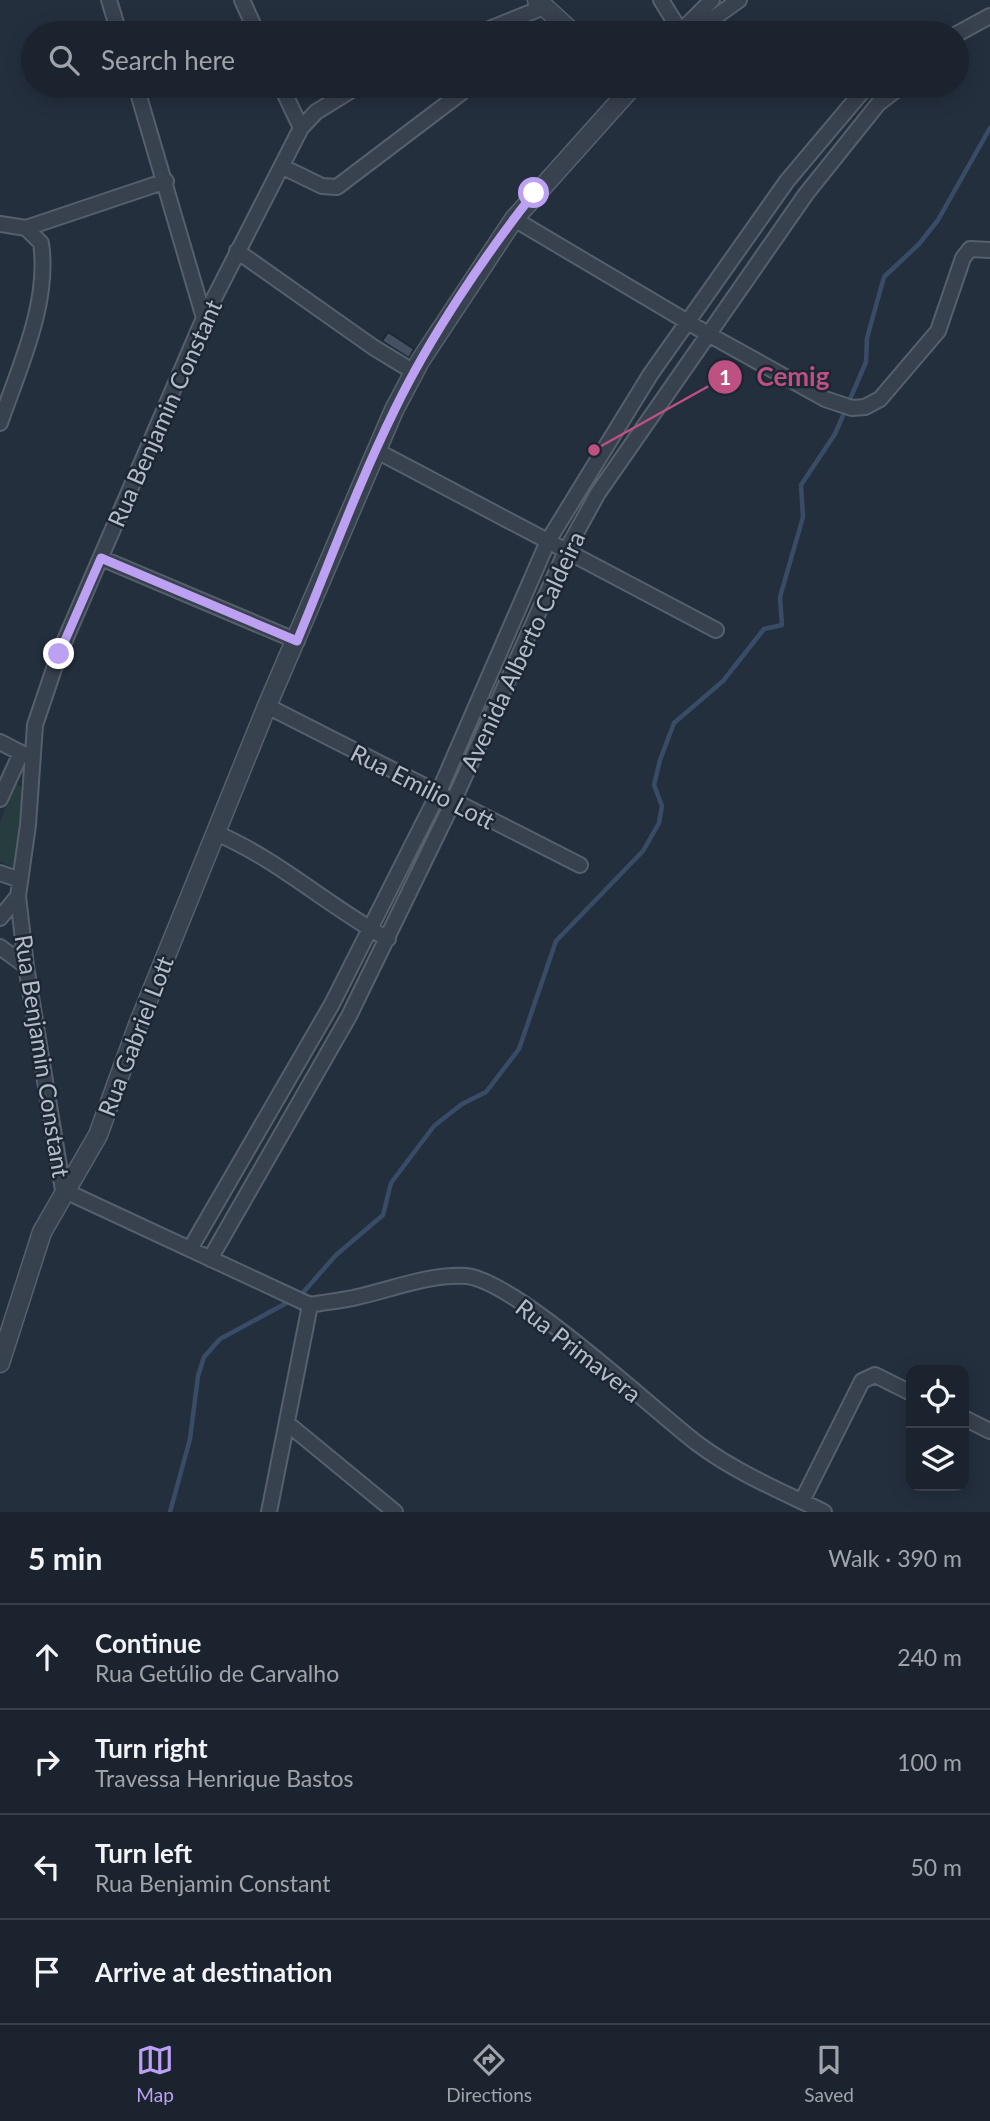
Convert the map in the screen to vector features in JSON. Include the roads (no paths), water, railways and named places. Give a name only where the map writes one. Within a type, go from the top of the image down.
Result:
[{"type":"street","points":[[108,0],[115,21]]},
{"type":"street","points":[[242,0],[252,21]]},
{"type":"street","points":[[661,0],[675,21]]},
{"type":"street","points":[[692,21],[712,0]]},
{"type":"street","points":[[708,21],[738,0]]},
{"type":"street","points":[[504,21],[540,4],[559,21]]},
{"type":"street","points":[[969,30],[990,16]]},
{"type":"street","points":[[140,98],[204,318]]},
{"type":"street","points":[[287,98],[301,128]]},
{"type":"street","name":"Rua Benjamin Constant","points":[[63,1190],[26,966],[18,896],[28,825],[26,756],[43,695],[204,318],[301,128],[316,112],[339,98]]},
{"type":"street","points":[[283,167],[322,186],[337,187],[454,98]]},
{"type":"street","name":"Rua Gabriel Lott","points":[[0,1363],[42,1232],[63,1190],[97,1135],[267,706],[414,372],[513,219],[623,98]]},
{"type":"street","name":"Avenida Alberto Caldeira","points":[[190,1249],[332,1004],[438,794],[548,541],[650,375],[787,181],[856,98]]},
{"type":"street","name":"Avenida Alberto Caldeira","points":[[210,1259],[349,1016],[453,802],[565,551],[598,493],[806,194],[886,98]]},
{"type":"street","points":[[0,224],[26,228],[166,181]]},
{"type":"street","points":[[787,181],[806,194]]},
{"type":"street","points":[[513,219],[708,334],[846,406],[865,407],[880,399],[938,331],[963,258],[971,249],[990,250]]},
{"type":"street","points":[[0,423],[33,322],[43,272],[41,243],[26,228]]},
{"type":"street","points":[[237,251],[414,372]]},
{"type":"street","points":[[377,451],[716,630]]},
{"type":"street","points":[[101,558],[297,641]]},
{"type":"street","name":"Rua Emilio Lott","points":[[267,706],[580,864]]},
{"type":"street","points":[[0,742],[26,756],[0,799]]},
{"type":"street","points":[[216,833],[268,858],[369,929],[388,939]]},
{"type":"street","points":[[0,873],[20,880]]},
{"type":"street","points":[[0,918],[18,896]]},
{"type":"street","points":[[0,947],[26,966]]},
{"type":"street","points":[[63,1190],[307,1304],[288,1424],[269,1512]]},
{"type":"street","name":"Rua Primavera","points":[[307,1304],[354,1298],[432,1278],[469,1276],[502,1290],[566,1336],[711,1452],[745,1475],[824,1512]]},
{"type":"street","points":[[802,1501],[867,1377],[875,1375],[906,1390]]},
{"type":"street","points":[[969,1420],[990,1431]]},
{"type":"street","points":[[288,1424],[395,1512]]},
{"type":"waterway","points":[[300,1296],[336,1255],[383,1215],[391,1183],[434,1126],[462,1104],[486,1092],[519,1049],[556,941],[643,851],[659,823],[662,806],[654,785],[674,723],[723,681],[764,629],[782,625],[780,597],[803,517],[801,485],[835,434],[866,362],[867,338],[884,277],[919,244],[938,220],[990,128]]},
{"type":"waterway","points":[[170,1512],[190,1439],[198,1376],[204,1357],[220,1339],[292,1300]]},
{"type":"place","name":"Cemig","points":[[594,450]]}]
